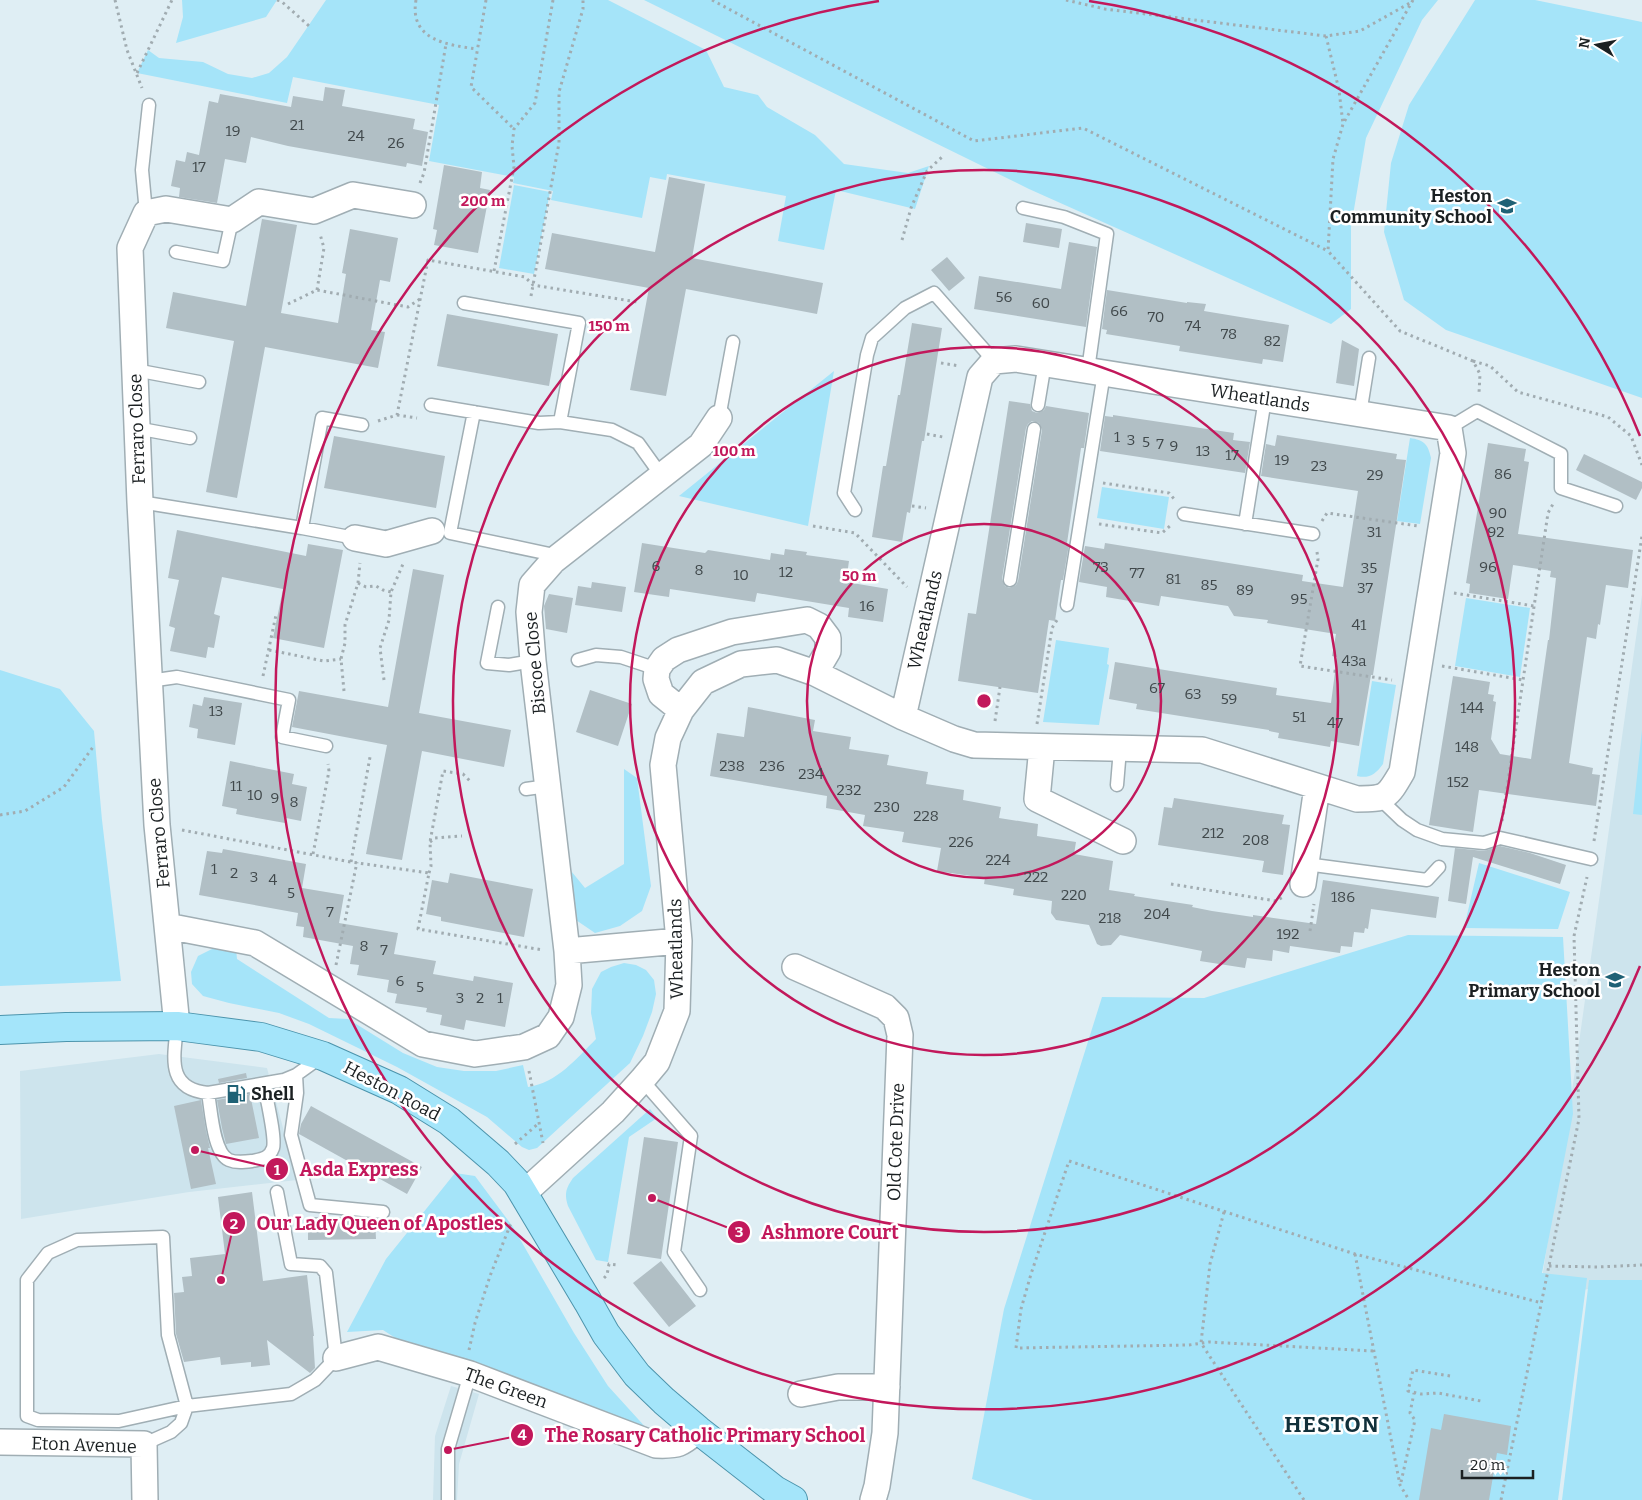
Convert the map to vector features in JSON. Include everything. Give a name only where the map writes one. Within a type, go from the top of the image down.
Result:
[{"type":"main road","name":"Heston Road","points":[[0,1030],[66,1027],[177,1026],[261,1037],[323,1056],[399,1090],[449,1121],[498,1163],[517,1183],[606,1334],[637,1375],[698,1430],[779,1496]]},
{"type":"street","points":[[146,213],[166,209],[232,220],[259,202],[314,211],[353,195],[412,205]]},
{"type":"street","name":"Ferraro Close","points":[[146,213],[130,248],[136,428],[157,825],[177,1026]]},
{"type":"street","name":"Wheatlands","points":[[903,717],[980,377],[994,361],[1016,359],[1044,363],[1449,428]]},
{"type":"street","name":"Biscoe Close","points":[[331,990],[422,1044],[474,1054],[524,1047],[548,1036],[561,1016],[569,985],[568,951],[537,788],[533,661],[529,612],[532,585],[559,556],[701,445],[719,418]]},
{"type":"street","points":[[1380,799],[1393,788],[1402,772],[1453,453],[1449,428]]},
{"type":"street","points":[[360,539],[386,544],[433,533]]},
{"type":"street","points":[[681,710],[661,694],[656,679],[657,669],[664,659],[678,650],[732,632],[806,620],[819,626],[828,638],[828,652],[816,673]]},
{"type":"street","name":"Wheatlands","points":[[526,1197],[550,1170],[613,1112],[657,1062],[677,1011],[680,941],[663,766],[668,738],[681,710],[703,682],[741,664],[777,660],[816,673],[903,717],[954,739],[974,745],[1202,750],[1357,799],[1380,799]]},
{"type":"street","points":[[1038,747],[1037,800],[1123,840]]},
{"type":"street","points":[[1305,874],[1317,787]]},
{"type":"street","points":[[167,926],[255,943],[331,990]]},
{"type":"street","points":[[568,951],[680,941]]},
{"type":"street","name":"Old Cote Drive","points":[[794,967],[885,1007],[896,1018],[900,1035],[885,1433],[877,1486],[872,1500]]},
{"type":"street","name":"The Green","points":[[336,1358],[378,1347],[467,1373],[656,1445],[673,1446],[683,1442],[698,1430]]},
{"type":"street","points":[[801,1394],[838,1387],[887,1387]]},
{"type":"street","name":"Eton Avenue","points":[[0,1442],[144,1444],[145,1500]]},
{"type":"lane","points":[[146,213],[142,170],[149,105]]},
{"type":"lane","points":[[1024,208],[1064,217],[1107,234],[1087,481],[1067,605]]},
{"type":"lane","points":[[176,252],[224,261],[232,220]]},
{"type":"lane","points":[[855,510],[844,493],[867,355],[872,338],[905,308],[934,293],[994,361]]},
{"type":"lane","points":[[464,303],[579,323],[560,422]]},
{"type":"lane","name":"Biscoe Close","points":[[719,418],[733,342]]},
{"type":"lane","points":[[1360,414],[1369,358]]},
{"type":"lane","points":[[1038,405],[1044,363]]},
{"type":"lane","points":[[135,370],[199,382]]},
{"type":"lane","points":[[1245,524],[1265,399]]},
{"type":"lane","points":[[431,406],[538,423],[560,422],[612,430],[638,443],[661,475]]},
{"type":"lane","points":[[1449,428],[1477,411],[1561,454],[1561,488],[1616,506]]},
{"type":"lane","points":[[474,412],[433,533],[559,556]]},
{"type":"lane","points":[[302,528],[322,418],[362,425]]},
{"type":"lane","points":[[136,428],[190,438]]},
{"type":"lane","points":[[1010,580],[1034,429]]},
{"type":"lane","points":[[140,502],[360,539]]},
{"type":"lane","points":[[1184,514],[1313,534]]},
{"type":"lane","points":[[498,607],[487,662],[509,665],[533,661]]},
{"type":"lane","points":[[578,660],[596,655],[621,657],[657,669]]},
{"type":"lane","points":[[149,681],[177,677],[289,700],[282,737],[326,746]]},
{"type":"lane","points":[[1117,785],[1120,749]]},
{"type":"lane","points":[[1380,799],[1402,820],[1417,830],[1442,839],[1484,843],[1500,838],[1591,859]]},
{"type":"lane","points":[[1305,874],[1426,880],[1439,867]]},
{"type":"lane","points":[[177,1026],[174,1062],[177,1076],[193,1090],[208,1093],[284,1080],[296,1075],[323,1056]]},
{"type":"lane","points":[[296,1075],[297,1093],[291,1135],[310,1205],[383,1212]]},
{"type":"lane","points":[[642,1080],[691,1136],[674,1252],[700,1290]]},
{"type":"lane","points":[[208,1093],[216,1142],[221,1154],[229,1160],[241,1162],[265,1159],[270,1154],[274,1142],[264,1084]]},
{"type":"lane","points":[[144,1444],[171,1432],[180,1423],[187,1406],[168,1335],[163,1237],[77,1240],[48,1253],[27,1280],[27,1416],[38,1420],[119,1421],[187,1406],[291,1394],[315,1380],[336,1358],[326,1273],[320,1266],[292,1264],[277,1192]]},
{"type":"lane","points":[[448,1500],[448,1449],[467,1373]]},
{"type":"path","points":[[115,0],[127,50],[149,105]]},
{"type":"path","points":[[137,73],[172,0]]},
{"type":"path","points":[[277,0],[281,1],[309,26]]},
{"type":"path","points":[[416,0],[416,20],[423,32],[446,44],[477,49]]},
{"type":"path","points":[[486,0],[471,88],[514,129]]},
{"type":"path","points":[[494,271],[514,167],[512,146],[514,129],[535,103],[553,0]]},
{"type":"path","points":[[533,285],[559,143],[559,92],[583,9],[583,0]]},
{"type":"path","points":[[712,0],[974,141],[1083,128],[1328,251],[1400,331],[1473,361],[1490,366],[1518,392],[1608,417],[1631,436],[1642,465]]},
{"type":"path","points":[[1066,0],[1105,10],[1326,36],[1360,31],[1412,1]]},
{"type":"path","points":[[1328,251],[1333,159],[1343,124],[1412,1]]},
{"type":"path","points":[[1326,36],[1339,90],[1343,124]]},
{"type":"path","points":[[412,205],[424,173],[446,44]]},
{"type":"path","points":[[902,240],[911,208],[927,171],[944,156]]},
{"type":"path","points":[[314,211],[324,248],[317,290]]},
{"type":"path","points":[[398,415],[428,260],[525,277],[533,285],[638,302]]},
{"type":"path","points":[[288,304],[317,290],[408,306],[420,299]]},
{"type":"path","points":[[1473,361],[1480,374],[1477,411]]},
{"type":"path","points":[[362,425],[398,415],[421,419]]},
{"type":"path","points":[[1081,522],[1162,533],[1184,514],[1169,493],[1087,481]]},
{"type":"path","points":[[1500,838],[1548,513],[1561,488]]},
{"type":"path","points":[[1441,530],[1327,513],[1313,534],[1318,559],[1300,666],[1523,680]]},
{"type":"path","points":[[814,526],[855,533],[916,596],[930,599]]},
{"type":"path","points":[[384,680],[380,648],[389,620],[391,592],[433,533]]},
{"type":"path","points":[[1501,1500],[1579,1119],[1574,936],[1591,859],[1642,536]]},
{"type":"path","points":[[344,692],[340,659],[345,643],[345,625],[358,583],[360,539]]},
{"type":"path","points":[[358,583],[366,587],[376,586],[391,592]]},
{"type":"path","points":[[1431,590],[1534,606]]},
{"type":"path","points":[[1038,747],[1052,628],[1067,605]]},
{"type":"path","points":[[259,694],[276,615]]},
{"type":"path","points":[[269,650],[324,661],[340,659]]},
{"type":"path","points":[[990,746],[1000,687]]},
{"type":"path","points":[[313,854],[329,771],[326,746]]},
{"type":"path","points":[[0,815],[25,811],[64,787],[93,747]]},
{"type":"path","points":[[351,862],[370,756]]},
{"type":"path","points":[[471,782],[463,774],[443,771],[430,842],[431,866],[418,929],[550,951],[568,951]]},
{"type":"path","points":[[157,825],[351,862],[429,874]]},
{"type":"path","points":[[430,842],[435,838],[462,836]]},
{"type":"path","points":[[331,990],[357,862]]},
{"type":"path","points":[[1171,884],[1276,901],[1305,874]]},
{"type":"path","points":[[524,1047],[550,1170]]},
{"type":"path","points":[[498,1163],[511,1148],[539,1123]]},
{"type":"path","points":[[1373,1351],[1209,1342],[1189,1345],[1016,1348],[1021,1309],[1069,1161],[1355,1254],[1542,1303]]},
{"type":"path","points":[[467,1373],[476,1323],[493,1267],[509,1225],[526,1197]]},
{"type":"path","points":[[1224,1212],[1210,1264],[1201,1343],[1304,1500]]},
{"type":"path","points":[[1355,1254],[1400,1485],[1409,1500]]},
{"type":"path","points":[[609,1264],[618,1265]]},
{"type":"path","points":[[1549,1266],[1596,1267],[1642,1265]]},
{"type":"path","points":[[1450,1376],[1412,1370],[1408,1391],[1414,1393],[1438,1393],[1481,1401]]},
{"type":"path","points":[[1400,1485],[1414,1420],[1410,1413],[1414,1393]]},
{"type":"shaded area","points":[[182,0],[277,0],[266,17],[176,43],[183,17]]},
{"type":"shaded area","points":[[326,0],[608,0],[706,50],[724,87],[758,95],[767,107],[815,135],[844,164],[908,173],[929,166],[915,209],[836,190],[824,250],[778,241],[786,196],[667,174],[666,180],[650,177],[642,218],[551,200],[553,191],[513,183],[514,177],[429,161],[439,105],[293,77],[287,103],[137,73],[148,50],[159,58],[203,62],[228,74],[252,78],[269,73],[287,57]]},
{"type":"shaded area","points":[[644,0],[1438,0],[1422,20],[1366,138],[1351,227],[1351,309],[1331,324],[1029,189]]},
{"type":"shaded area","name":"Heston Community School","points":[[1475,0],[1535,0],[1642,22],[1642,398],[1446,330],[1404,300],[1384,232],[1391,163],[1409,105]]},
{"type":"shaded area","points":[[514,185],[550,192],[534,274],[499,268]]},
{"type":"shaded area","points":[[834,371],[808,526],[679,496]]},
{"type":"shaded area","points":[[1410,438],[1425,444],[1431,458],[1420,524],[1397,521]]},
{"type":"shaded area","points":[[1102,487],[1169,497],[1164,529],[1097,518]]},
{"type":"shaded area","name":"Heston Primary School","points":[[1642,595],[1642,1283],[1539,1297],[1575,1071]]},
{"type":"shaded area","points":[[1466,598],[1530,608],[1520,677],[1455,666]]},
{"type":"shaded area","points":[[1056,640],[1109,648],[1107,664],[1109,665],[1099,725],[1043,722]]},
{"type":"shaded area","points":[[0,670],[60,689],[94,731],[102,820],[121,981],[0,986]]},
{"type":"shaded area","points":[[1372,681],[1396,685],[1383,764],[1372,775],[1361,777],[1357,776]]},
{"type":"shaded area","points":[[1642,730],[1642,815],[1633,814]]},
{"type":"shaded area","points":[[624,769],[637,778],[651,886],[642,911],[620,926],[595,933],[573,918],[567,866],[585,888],[624,864]]},
{"type":"shaded area","points":[[1479,863],[1570,892],[1558,929],[1464,928]]},
{"type":"shaded area","points":[[1408,935],[1563,937],[1573,1114],[1542,1273],[1587,1278],[1558,1500],[1033,1500],[972,1479],[1004,1309],[1102,997],[1204,998]]},
{"type":"shaded area","points":[[214,948],[236,949],[237,959],[329,1018],[348,1019],[403,1053],[437,1067],[464,1071],[496,1071],[523,1065],[528,1087],[538,1085],[566,1069],[596,1039],[591,1013],[592,989],[601,972],[624,963],[636,965],[646,970],[654,980],[656,994],[652,1012],[643,1036],[630,1063],[537,1148],[529,1150],[522,1147],[487,1117],[397,1067],[309,1024],[279,1013],[203,996],[192,984],[191,972],[198,956]]},
{"type":"shaded area","points":[[159,1054],[267,1068],[297,1180],[189,1192],[21,1219],[20,1071]]},
{"type":"shaded area","points":[[650,1109],[657,1118],[629,1137],[608,1262],[596,1260],[568,1206],[566,1198],[567,1188],[573,1178]]},
{"type":"shaded area","points":[[455,1173],[475,1176],[513,1227],[574,1333],[608,1386],[648,1430],[400,1341],[383,1330],[347,1332],[386,1259]]},
{"type":"shaded area","points":[[1589,1280],[1642,1280],[1642,1500],[1562,1500]]},
{"type":"shaded area","points":[[451,1386],[479,1394],[459,1464],[457,1500],[433,1500],[435,1436]]},
{"type":"building","points":[[325,87],[345,90],[342,106],[415,119],[413,129],[428,132],[422,166],[407,163],[406,167],[288,146],[251,137],[246,163],[225,159],[217,203],[179,197],[180,188],[171,186],[176,160],[185,162],[187,152],[199,155],[209,101],[218,103],[220,94],[291,107],[293,96],[323,101]]},
{"type":"building","points":[[444,165],[482,172],[480,188],[490,190],[478,253],[434,245],[437,230],[433,229]]},
{"type":"building","points":[[669,177],[705,184],[692,258],[823,283],[817,314],[686,289],[666,396],[630,390],[649,288],[545,269],[552,233],[655,252]]},
{"type":"building","points":[[262,219],[297,225],[281,313],[338,323],[346,274],[342,273],[350,229],[398,238],[390,282],[380,280],[371,330],[385,332],[378,368],[265,347],[237,498],[206,492],[234,341],[166,328],[173,292],[246,306]]},
{"type":"building","points":[[1026,223],[1062,229],[1059,248],[1023,242]]},
{"type":"building","points":[[1069,242],[1097,247],[1086,327],[974,309],[979,276],[1061,289]]},
{"type":"building","points":[[947,257],[965,278],[949,291],[931,270]]},
{"type":"building","points":[[1107,290],[1187,303],[1206,304],[1204,311],[1289,325],[1283,362],[1263,359],[1262,364],[1179,351],[1180,346],[1106,334],[1107,330],[1102,329]]},
{"type":"building","points":[[447,314],[558,334],[549,386],[437,366]]},
{"type":"building","points":[[912,323],[942,328],[924,441],[922,441],[910,513],[907,512],[902,542],[872,537],[883,466],[886,466]]},
{"type":"building","points":[[1342,340],[1359,349],[1354,386],[1336,383]]},
{"type":"building","points":[[1009,401],[1030,404],[1032,411],[1037,413],[1044,410],[1046,406],[1089,413],[1084,448],[1081,448],[1063,580],[1061,580],[1055,621],[1049,620],[1038,693],[958,681],[968,613],[976,614]],"holes":[[[1032,421],[1039,423],[1042,430],[1018,581],[1016,585],[1009,588],[1005,586],[1002,579],[1026,428]]]},
{"type":"building","points":[[1113,415],[1234,433],[1233,440],[1250,442],[1245,473],[1100,451],[1105,416],[1113,417]]},
{"type":"building","points":[[1277,435],[1397,454],[1396,459],[1406,460],[1373,675],[1371,675],[1359,746],[1331,741],[1330,747],[1278,738],[1279,733],[1269,730],[1136,709],[1137,704],[1109,699],[1115,662],[1277,688],[1276,695],[1331,703],[1337,657],[1332,656],[1336,634],[1267,623],[1268,620],[1234,616],[1228,606],[1161,596],[1159,606],[1106,597],[1107,587],[1079,582],[1085,546],[1104,549],[1105,543],[1303,575],[1302,581],[1343,587],[1358,491],[1261,476],[1266,444],[1275,446]]},
{"type":"building","points":[[334,436],[445,456],[436,508],[324,488]]},
{"type":"building","points":[[1488,443],[1526,449],[1524,461],[1529,462],[1518,534],[1633,550],[1628,588],[1606,585],[1596,639],[1587,637],[1569,763],[1593,768],[1592,774],[1600,775],[1596,806],[1479,790],[1473,832],[1429,825],[1453,676],[1490,682],[1488,694],[1494,695],[1493,701],[1496,702],[1491,739],[1500,754],[1531,759],[1549,640],[1556,578],[1550,577],[1551,571],[1513,565],[1508,599],[1469,593],[1470,584],[1466,583]]},
{"type":"building","points":[[1584,454],[1642,482],[1642,488],[1636,500],[1576,470]]},
{"type":"building","points":[[177,530],[306,556],[308,544],[343,550],[324,648],[273,638],[283,589],[222,577],[214,614],[220,616],[214,648],[208,647],[206,658],[170,651],[175,628],[169,626],[179,580],[168,578]]},
{"type":"building","points":[[642,543],[705,553],[708,550],[770,560],[771,553],[784,555],[785,549],[807,552],[806,555],[849,561],[846,582],[888,589],[883,622],[848,617],[849,608],[757,593],[755,602],[670,589],[669,597],[634,592]]},
{"type":"building","points":[[413,569],[444,575],[419,713],[511,730],[504,767],[422,751],[402,860],[366,854],[387,745],[292,727],[299,691],[388,707]]},
{"type":"building","points":[[592,582],[626,587],[622,612],[575,605],[578,586],[591,588]]},
{"type":"building","points":[[549,594],[573,598],[567,633],[546,629],[544,606]]},
{"type":"building","points":[[590,690],[632,704],[618,746],[576,732]]},
{"type":"building","points":[[204,697],[242,703],[235,745],[197,738],[198,729],[189,727],[193,704],[202,706]]},
{"type":"building","points":[[748,707],[815,720],[813,731],[851,737],[849,749],[889,755],[887,765],[928,772],[926,784],[964,790],[963,800],[1001,807],[999,818],[1038,824],[1037,836],[1076,842],[1074,854],[1113,861],[1109,890],[1135,894],[1134,896],[1193,905],[1192,907],[1212,911],[1316,924],[1323,880],[1439,897],[1436,918],[1371,909],[1368,929],[1365,928],[1364,933],[1354,932],[1352,947],[1341,946],[1340,953],[1290,946],[1289,953],[1273,950],[1272,961],[1247,958],[1245,968],[1200,961],[1202,951],[1120,935],[1111,945],[1101,946],[1097,944],[1089,925],[1056,920],[1051,913],[1052,901],[1013,895],[1014,889],[984,884],[985,878],[937,871],[941,848],[902,842],[904,832],[863,826],[865,815],[826,808],[827,796],[710,776],[717,733],[744,737]]},
{"type":"building","points":[[230,761],[294,774],[292,784],[307,787],[301,821],[286,818],[285,823],[246,816],[236,814],[237,809],[222,806]]},
{"type":"building","points":[[1174,798],[1284,815],[1282,824],[1290,825],[1283,875],[1262,872],[1264,861],[1158,845],[1164,807],[1172,808]]},
{"type":"building","points":[[1500,846],[1530,853],[1566,865],[1560,884],[1473,857],[1466,904],[1448,901],[1455,848],[1484,851]]},
{"type":"building","points":[[223,849],[306,864],[302,888],[344,895],[339,923],[398,933],[394,954],[436,961],[433,974],[473,981],[474,976],[513,983],[505,1027],[466,1020],[464,1030],[440,1025],[442,1015],[426,1012],[427,1008],[395,1003],[397,994],[387,992],[389,980],[357,975],[359,965],[350,964],[353,946],[303,937],[304,927],[296,926],[298,913],[199,895],[207,851],[222,853]]},
{"type":"building","points":[[450,873],[533,889],[524,937],[441,921],[441,917],[426,914],[432,880],[448,883]]},
{"type":"building","points":[[246,1073],[247,1078],[219,1083],[218,1079]]},
{"type":"building","points":[[250,1094],[259,1138],[226,1144],[217,1100]]},
{"type":"building","points":[[201,1100],[210,1148],[208,1148],[216,1184],[191,1189],[174,1106]]},
{"type":"building","points":[[311,1106],[422,1167],[407,1194],[299,1134],[301,1124]]},
{"type":"building","points":[[644,1137],[678,1142],[661,1259],[627,1254]]},
{"type":"building","points":[[252,1192],[263,1281],[307,1275],[314,1336],[315,1368],[310,1373],[267,1340],[270,1365],[251,1367],[251,1362],[221,1365],[220,1357],[184,1362],[176,1334],[174,1293],[184,1292],[182,1277],[192,1276],[190,1258],[225,1254],[218,1197]]},
{"type":"building","points":[[308,1217],[375,1219],[376,1239],[308,1240]]},
{"type":"building","points":[[661,1261],[696,1306],[669,1327],[633,1283]]},
{"type":"building","points":[[1444,1414],[1511,1426],[1507,1455],[1497,1453],[1489,1500],[1419,1500],[1431,1428],[1441,1430]]},
{"type":"place","name":"Heston Community School","points":[[1507,206]]},
{"type":"place","name":"Heston Primary School","points":[[1615,980]]},
{"type":"place","name":"Shell","points":[[236,1094]]},
{"type":"place","name":"Asda Express","points":[[195,1150]]},
{"type":"place","name":"Ashmore Court","points":[[652,1198]]},
{"type":"place","name":"Our Lady Queen of Apostles","points":[[221,1280]]},
{"type":"place","name":"The Rosary Catholic Primary School","points":[[448,1450]]},
{"type":"district","name":"HESTON","points":[[1332,1424]]}]
